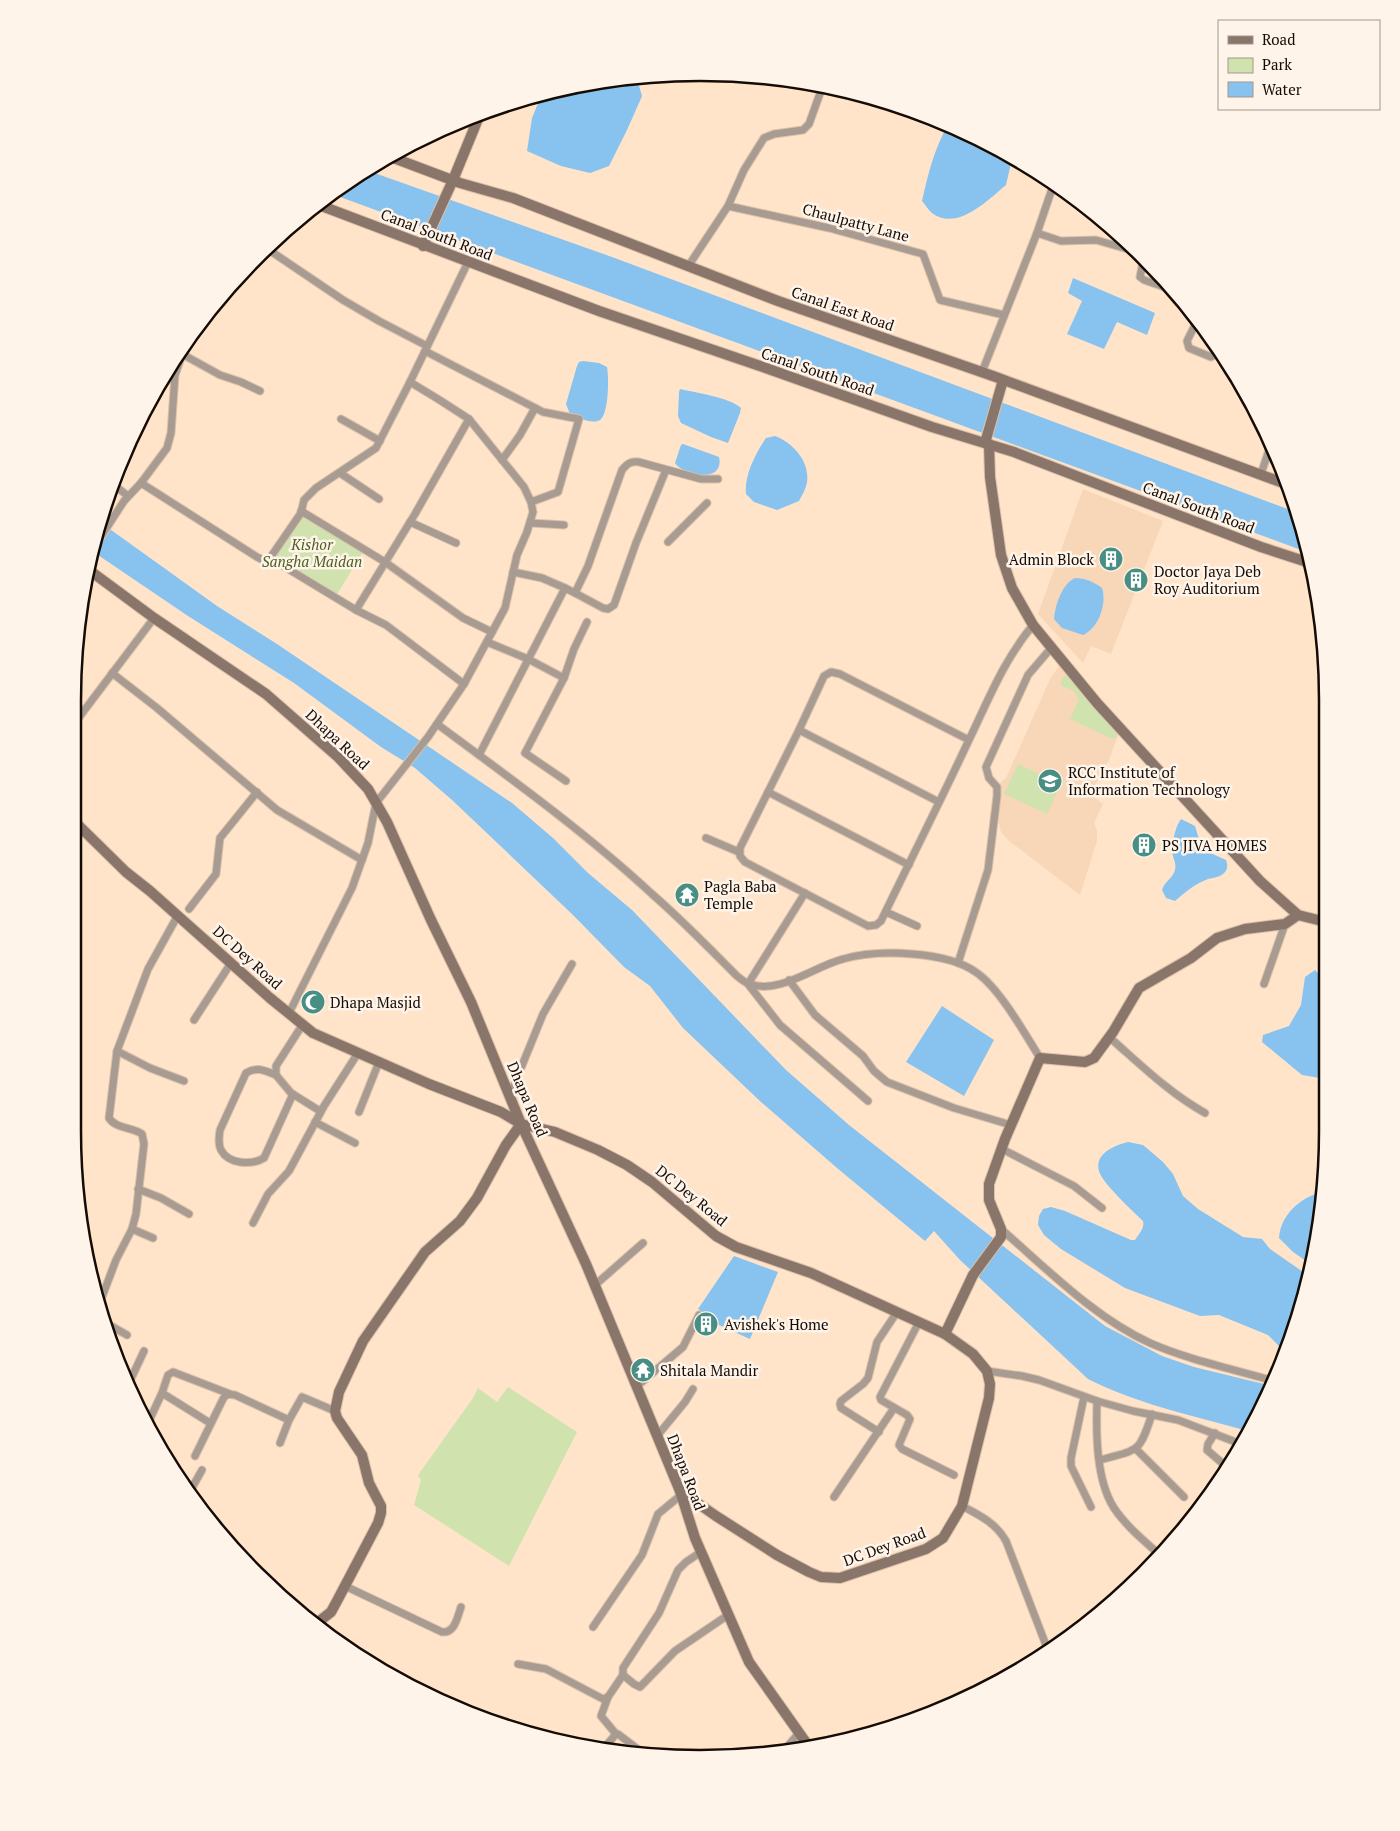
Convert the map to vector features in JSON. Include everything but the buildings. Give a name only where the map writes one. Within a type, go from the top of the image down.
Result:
[{"type":"street","points":[[689,265],[728,206],[744,170],[764,138],[774,134],[804,130],[809,124],[820,93]]},
{"type":"street","points":[[423,246],[476,123]]},
{"type":"street","name":"Canal East Road","points":[[399,160],[453,180],[513,198],[778,301],[982,372],[1001,385],[1279,481]]},
{"type":"street","points":[[982,372],[1037,233],[1051,191]]},
{"type":"street","name":"Chaulpatty Lane","points":[[728,206],[829,228],[923,254],[940,300],[1004,315]]},
{"type":"street","name":"Canal South Road","points":[[325,207],[599,312],[763,367],[932,427],[987,441],[1260,547],[1303,561]]},
{"type":"street","points":[[1037,233],[1061,241],[1088,239],[1122,247]]},
{"type":"street","points":[[273,252],[343,300],[535,408],[543,412],[579,419],[558,492],[531,502]]},
{"type":"street","points":[[142,483],[257,557],[263,560],[270,558],[302,511],[304,500],[376,448],[468,262]]},
{"type":"street","points":[[1142,267],[1140,277],[1158,284]]},
{"type":"street","points":[[1194,328],[1187,344],[1189,348],[1211,357],[1214,355]]},
{"type":"street","points":[[186,356],[220,375],[260,391]]},
{"type":"street","points":[[104,533],[126,499],[142,483],[163,455],[170,441],[177,371]]},
{"type":"street","points":[[289,1013],[352,888],[368,844],[376,804],[437,724],[464,684],[505,608],[517,555],[531,523],[533,512],[531,502],[524,487],[469,419],[410,382]]},
{"type":"street","points":[[1001,385],[987,441],[990,477],[1001,555],[1012,588],[1033,625],[1097,703],[1260,881],[1298,915],[1319,920]]},
{"type":"street","points":[[502,460],[520,436],[535,408]]},
{"type":"street","points":[[342,419],[380,441]]},
{"type":"street","points":[[356,610],[410,522],[469,419]]},
{"type":"street","points":[[1261,474],[1268,455]]},
{"type":"street","points":[[575,593],[588,566],[622,470],[626,465],[638,462],[701,479],[718,479]]},
{"type":"street","points":[[513,572],[542,578],[603,608],[608,609],[614,605],[666,470]]},
{"type":"street","points":[[340,473],[379,499]]},
{"type":"street","points":[[118,490],[126,499]]},
{"type":"street","points":[[668,542],[707,503]]},
{"type":"street","points":[[302,511],[386,562],[463,618],[492,632]]},
{"type":"street","points":[[410,522],[456,542]]},
{"type":"street","points":[[531,523],[564,525]]},
{"type":"street","points":[[270,558],[386,626],[464,684]]},
{"type":"street","name":"Dhapa Road","points":[[94,574],[154,618],[266,694],[338,757],[368,789],[387,822],[431,920],[471,1002],[521,1124],[595,1285],[680,1493],[701,1552],[749,1662],[804,1740]]},
{"type":"street","points":[[479,755],[565,588]]},
{"type":"street","points":[[81,715],[154,618]]},
{"type":"street","points":[[566,781],[525,753],[564,678],[586,622]]},
{"type":"street","points":[[706,838],[739,852],[745,862],[868,926],[876,925],[881,921],[886,912],[1004,666],[1014,648],[1033,625]]},
{"type":"street","points":[[487,642],[528,659],[564,678]]},
{"type":"street","points":[[958,963],[983,888],[990,856],[997,787],[989,778],[986,767],[1028,674],[1052,647]]},
{"type":"street","points":[[739,852],[824,676],[831,672],[840,674],[969,740]]},
{"type":"street","points":[[112,673],[157,708],[277,810],[362,860]]},
{"type":"street","points":[[437,724],[545,804],[644,887],[737,976],[748,984],[780,1025],[868,1102]]},
{"type":"street","points":[[799,730],[939,802]]},
{"type":"street","points":[[189,909],[216,874],[220,838],[256,792]]},
{"type":"street","points":[[768,792],[908,865]]},
{"type":"street","name":"DC Dey Road","points":[[81,828],[126,872],[313,1033],[501,1112],[521,1124],[555,1132],[627,1165],[652,1182],[716,1236],[736,1247],[789,1264],[945,1334],[973,1354],[987,1371],[990,1384],[989,1398],[962,1506],[943,1538],[926,1549],[840,1578],[821,1576],[809,1572],[777,1555],[680,1493]]},
{"type":"street","points":[[748,984],[805,893]]},
{"type":"street","points":[[886,912],[917,926]]},
{"type":"street","points":[[1040,1058],[1085,1062],[1094,1058],[1139,988],[1191,958],[1217,938],[1245,929],[1284,924],[1298,915]]},
{"type":"street","points":[[103,1294],[116,1260],[132,1229],[136,1214],[144,1138],[137,1130],[115,1124],[110,1118],[117,1052],[148,969],[178,916]]},
{"type":"street","points":[[1264,984],[1284,924]]},
{"type":"street","points":[[748,984],[762,987],[776,986],[844,958],[862,955],[913,953],[958,963],[977,972],[993,987],[1040,1058]]},
{"type":"street","points":[[194,1020],[231,963]]},
{"type":"street","points":[[510,1095],[544,1014],[572,964]]},
{"type":"street","points":[[789,980],[815,1015],[863,1056],[880,1077],[887,1082],[954,1108],[1011,1125]]},
{"type":"street","points":[[276,1075],[276,1066],[303,1024]]},
{"type":"street","points":[[1109,1037],[1168,1089],[1188,1104],[1205,1113]]},
{"type":"street","points":[[117,1052],[150,1068],[184,1081]]},
{"type":"street","points":[[253,1223],[268,1194],[289,1171],[320,1112],[358,1053]]},
{"type":"street","points":[[1040,1058],[1011,1125],[989,1184],[989,1200],[1001,1233],[1090,1305],[1126,1330],[1178,1353],[1267,1379]]},
{"type":"street","points":[[359,1112],[379,1062]]},
{"type":"street","points":[[293,1094],[264,1158],[256,1163],[245,1163],[229,1158],[221,1150],[220,1130],[246,1073],[257,1068],[276,1075],[293,1094],[320,1112]]},
{"type":"street","points":[[315,1122],[355,1143]]},
{"type":"street","points":[[321,1620],[331,1612],[346,1586],[381,1514],[381,1506],[369,1483],[362,1455],[340,1424],[335,1411],[339,1392],[362,1341],[425,1252],[460,1221],[472,1205],[521,1124]]},
{"type":"street","points":[[1002,1149],[1074,1186],[1102,1208]]},
{"type":"street","points":[[138,1189],[161,1198],[189,1214]]},
{"type":"street","points":[[132,1229],[153,1238]]},
{"type":"street","points":[[945,1334],[973,1275],[1001,1233]]},
{"type":"street","points":[[595,1285],[643,1243]]},
{"type":"street","points":[[879,1432],[841,1408],[840,1404],[868,1378],[877,1342],[897,1312]]},
{"type":"street","points":[[636,1387],[683,1347],[699,1315]]},
{"type":"street","points":[[919,1322],[880,1397],[881,1400],[907,1415],[910,1419],[899,1445],[902,1449],[954,1475]]},
{"type":"street","points":[[114,1329],[127,1335]]},
{"type":"street","points":[[132,1377],[144,1351]]},
{"type":"street","points":[[987,1371],[1039,1380],[1097,1402],[1178,1420],[1235,1442]]},
{"type":"street","points":[[151,1416],[162,1394],[168,1375],[173,1372],[230,1394],[235,1394],[289,1420]]},
{"type":"street","points":[[657,1436],[685,1402],[693,1389]]},
{"type":"street","points":[[162,1394],[210,1423]]},
{"type":"street","points":[[195,1456],[223,1399],[226,1395],[230,1394]]},
{"type":"street","points":[[1084,1396],[1070,1458],[1071,1466],[1086,1499],[1092,1507]]},
{"type":"street","points":[[280,1443],[289,1420],[302,1397],[335,1411]]},
{"type":"street","points":[[1097,1402],[1097,1438],[1107,1493],[1120,1517],[1155,1550]]},
{"type":"street","points":[[834,1497],[894,1408]]},
{"type":"street","points":[[1100,1460],[1136,1449],[1144,1440],[1152,1414]]},
{"type":"street","points":[[1215,1434],[1208,1444],[1207,1450],[1222,1463]]},
{"type":"street","points":[[1136,1449],[1184,1497]]},
{"type":"street","points":[[193,1485],[202,1470]]},
{"type":"street","points":[[593,1627],[642,1555],[658,1514],[680,1493]]},
{"type":"street","points":[[962,1506],[984,1518],[1001,1532],[1046,1644]]},
{"type":"street","points":[[701,1552],[678,1570],[659,1613],[623,1668],[624,1675],[640,1687],[675,1651],[728,1614]]},
{"type":"street","points":[[346,1586],[442,1632],[448,1633],[452,1629],[461,1607]]},
{"type":"street","points":[[518,1664],[546,1669],[603,1699],[608,1697]]},
{"type":"street","points":[[624,1675],[608,1697],[601,1716],[616,1734],[622,1736],[633,1745]]},
{"type":"street","points":[[791,1743],[799,1733]]},
{"type":"street","points":[[609,1742],[616,1734]]},
{"type":"shaded area","points":[[1083,489],[1163,521],[1111,654],[1091,646],[1083,663],[1038,614]]},
{"type":"shaded area","name":"RCC Institute of Information Technology","points":[[1060,665],[1119,733],[1109,760],[1090,794],[1103,804],[1094,823],[1097,831],[1097,841],[1080,895],[1009,841],[1001,832],[998,820],[1000,783],[1006,778],[1051,677]]},
{"type":"green space","name":"Kishor Sangha Maidan","points":[[302,514],[363,552],[336,596],[271,559]]},
{"type":"green space","points":[[1065,676],[1071,676],[1118,733],[1116,738],[1110,738],[1070,719],[1079,699],[1073,690],[1061,686],[1062,679]]},
{"type":"green space","points":[[1018,764],[1061,784],[1047,814],[1004,794]]},
{"type":"green space","points":[[508,1387],[577,1432],[509,1566],[414,1505],[421,1480],[418,1475],[473,1398],[478,1388],[497,1402]]},
{"type":"water","points":[[639,85],[642,96],[609,166],[590,173],[561,166],[527,151],[532,118],[538,103],[579,93]]},
{"type":"water","points":[[944,131],[1011,165],[1006,185],[972,212],[952,219],[942,218],[932,213],[922,201],[929,171]]},
{"type":"water","points":[[376,173],[612,257],[1289,509],[1300,550],[340,197]]},
{"type":"water","points":[[1073,278],[1155,313],[1147,335],[1117,322],[1104,349],[1067,334],[1082,301],[1068,293]]},
{"type":"water","points":[[579,362],[599,363],[607,367],[608,387],[605,411],[600,420],[593,422],[570,414],[566,404],[577,366]]},
{"type":"water","points":[[680,389],[721,398],[741,408],[728,443],[681,423],[678,416]]},
{"type":"water","points":[[775,436],[794,448],[803,460],[807,474],[806,487],[799,501],[777,510],[754,502],[746,494],[747,479],[755,457],[766,438]]},
{"type":"water","points":[[683,444],[719,457],[719,465],[716,471],[703,475],[687,472],[680,468],[675,463]]},
{"type":"water","points":[[106,526],[217,606],[277,644],[512,803],[553,838],[588,873],[632,910],[786,1070],[849,1125],[1105,1326],[1162,1356],[1194,1367],[1265,1384],[1242,1429],[1126,1396],[1088,1379],[960,1260],[934,1231],[925,1241],[761,1102],[683,1028],[650,986],[624,967],[573,915],[452,800],[415,768],[381,747],[294,683],[188,616],[98,555]]},
{"type":"water","points":[[1075,578],[1096,584],[1102,588],[1103,594],[1102,608],[1097,621],[1089,632],[1083,635],[1062,628],[1054,619],[1063,590]]},
{"type":"water","points":[[1181,819],[1195,826],[1201,846],[1208,852],[1226,860],[1227,867],[1226,871],[1221,875],[1199,883],[1175,901],[1166,898],[1162,890],[1175,870],[1172,847],[1176,829]]},
{"type":"water","points":[[1315,970],[1319,974],[1319,1078],[1302,1075],[1262,1042],[1263,1035],[1289,1026],[1301,1005],[1305,977]]},
{"type":"water","points":[[942,1006],[994,1040],[964,1096],[906,1062]]},
{"type":"water","points":[[1128,1142],[1143,1145],[1163,1162],[1173,1174],[1183,1196],[1198,1209],[1243,1237],[1262,1239],[1270,1249],[1302,1272],[1280,1347],[1268,1335],[1219,1315],[1200,1316],[1125,1288],[1061,1249],[1044,1235],[1038,1225],[1039,1216],[1043,1209],[1051,1207],[1135,1240],[1142,1229],[1143,1221],[1118,1197],[1099,1171],[1100,1159],[1107,1151]]},
{"type":"water","points":[[1314,1194],[1305,1260],[1293,1252],[1279,1238],[1280,1230],[1293,1208]]},
{"type":"water","points":[[734,1256],[778,1272],[750,1339],[719,1325],[698,1309]]},
{"type":"place","name":"Admin Block","points":[[1111,559]]},
{"type":"place","name":"Doctor Jaya Deb Roy Auditorium","points":[[1136,580]]},
{"type":"place","name":"RCC Institute of Information Technology","points":[[1050,781]]},
{"type":"place","name":"PS JIVA HOMES","points":[[1144,845]]},
{"type":"place","name":"Pagla Baba Temple","points":[[687,895]]},
{"type":"place","name":"Dhapa Masjid","points":[[313,1002]]},
{"type":"place","name":"Avishek's Home","points":[[706,1324]]},
{"type":"place","name":"Shitala Mandir","points":[[643,1370]]}]
